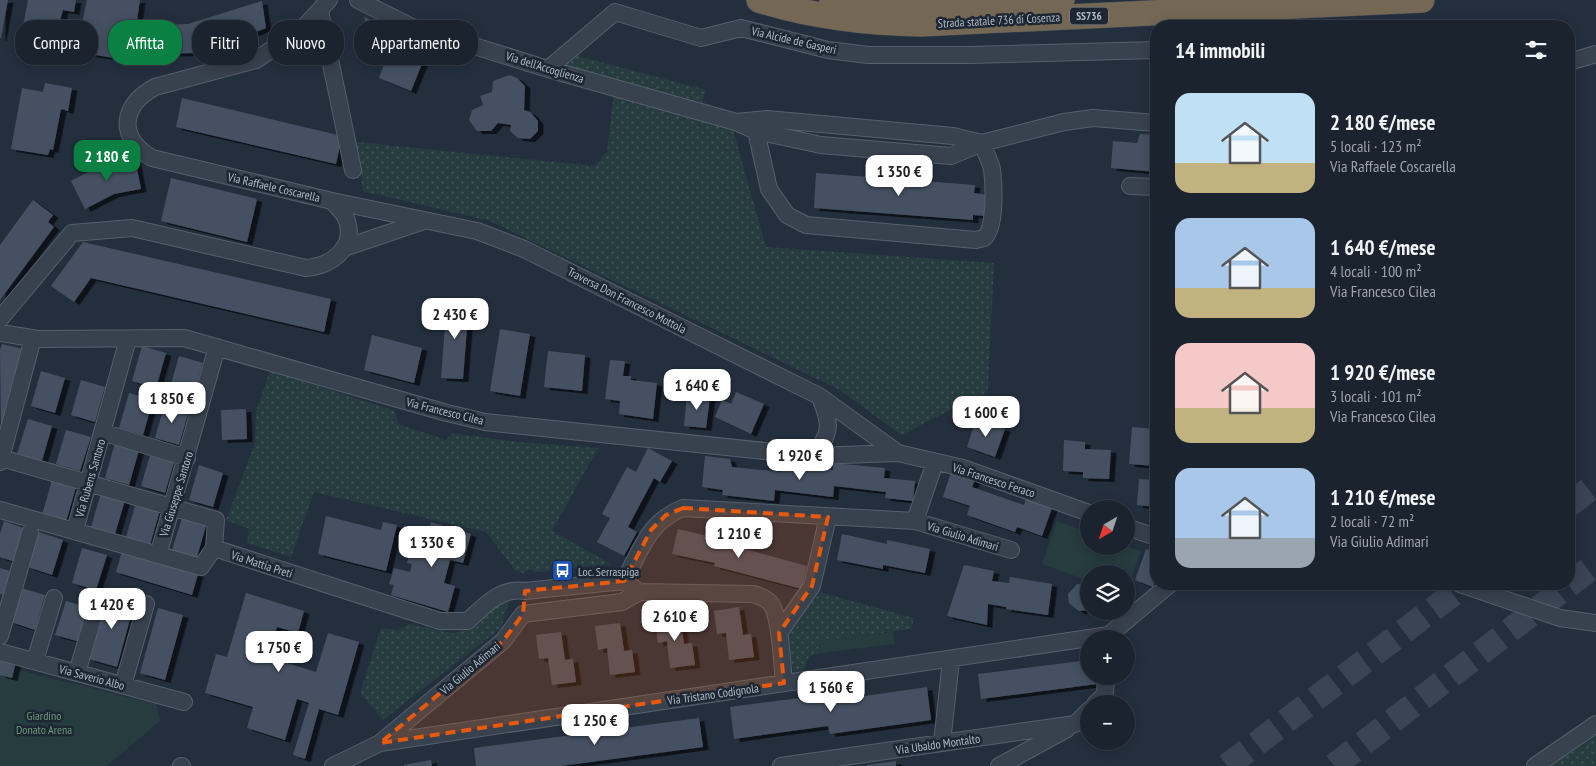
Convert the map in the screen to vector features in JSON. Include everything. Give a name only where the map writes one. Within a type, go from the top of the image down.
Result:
[{"type":"highway","name":"Strada statale 736 di Cosenza","points":[[759,0],[839,20],[912,24],[1422,0]]},
{"type":"highway","name":"Strada statale 736 di Cosenza","points":[[832,0],[878,6],[921,6],[1062,0]]},
{"type":"street","name":"Via dell'Accoglienza","points":[[358,0],[410,26],[548,69],[736,122]]},
{"type":"street","points":[[325,6],[353,170]]},
{"type":"street","name":"Via Raffaele Coscarella","points":[[325,6],[302,28],[256,60],[155,87],[147,91],[132,107],[128,115],[128,125],[133,143],[152,158],[332,201],[344,215],[349,228],[344,248]]},
{"type":"street","name":"Via Alcide de Gasperi","points":[[548,69],[614,12],[707,44],[742,28],[828,50],[868,55],[980,55],[1150,50]]},
{"type":"street","points":[[1575,60],[1596,54]]},
{"type":"street","points":[[736,122],[756,131],[821,145],[951,156],[982,143],[1032,129],[1093,118],[1150,123]]},
{"type":"street","points":[[736,122],[767,119],[953,136],[982,143]]},
{"type":"street","points":[[756,131],[770,189],[787,215],[806,225],[976,240],[984,238],[989,231],[994,194],[991,168],[982,143]]},
{"type":"street","points":[[1130,186],[1150,187]]},
{"type":"street","name":"Traversa Don Francesco Mottola","points":[[332,201],[477,231],[524,248],[819,396],[898,454]]},
{"type":"street","points":[[0,319],[72,233],[132,228],[306,268],[330,263],[344,248],[424,221]]},
{"type":"street","name":"Via Francesco Cilea","points":[[0,333],[33,338],[184,338],[447,413],[485,422],[813,456],[898,454]]},
{"type":"street","points":[[33,338],[1,460],[216,520],[214,548]]},
{"type":"street","name":"Via Rubens Santoro","points":[[75,530],[128,339]]},
{"type":"street","name":"Via Giuseppe Santoro","points":[[158,555],[217,347]]},
{"type":"street","points":[[813,456],[824,442],[828,432],[829,418],[819,396]]},
{"type":"street","points":[[102,432],[187,458]]},
{"type":"street","name":"Via Francesco Feraco","points":[[898,454],[963,468],[1080,510]]},
{"type":"street","name":"Via Giulio Adimari","points":[[915,521],[935,462]]},
{"type":"street","name":"Via Giulio Adimari","points":[[624,581],[652,530],[666,515],[683,508],[915,521],[1011,550]]},
{"type":"street","name":"Via Mattia Preti","points":[[0,510],[201,567],[214,548],[440,621],[468,621],[490,600],[512,589],[525,590],[624,581]]},
{"type":"street","points":[[780,633],[812,586],[828,517]]},
{"type":"street","points":[[1135,530],[1150,535]]},
{"type":"street","points":[[0,636],[4,604],[30,533]]},
{"type":"street","points":[[624,581],[639,592]]},
{"type":"street","points":[[525,590],[523,614],[622,602],[639,592],[753,594],[764,598],[772,604],[780,633],[784,683]]},
{"type":"street","name":"Via Tristano Codignola","points":[[1116,630],[1163,590]]},
{"type":"street","points":[[1478,590],[1560,618],[1596,622]]},
{"type":"street","points":[[35,661],[54,598]]},
{"type":"street","points":[[77,673],[97,604]]},
{"type":"street","points":[[123,685],[146,604]]},
{"type":"street","name":"Via Giulio Adimari","points":[[380,743],[503,641],[523,614]]},
{"type":"street","name":"Via Tristano Codignola","points":[[333,766],[380,743],[1080,641]]},
{"type":"street","name":"Via Saverio Albo","points":[[0,652],[184,702]]},
{"type":"street","points":[[942,743],[951,660]]},
{"type":"street","points":[[999,766],[1075,724],[1080,719]]},
{"type":"street","name":"Via Ubaldo Montalto","points":[[781,766],[1075,724]]},
{"type":"street","points":[[1535,766],[1596,724]]},
{"type":"highlighted area","points":[[683,508],[828,517],[812,586],[779,633],[784,683],[380,743],[503,641],[523,614],[525,591],[624,581],[651,530],[666,515]]},
{"type":"green space","points":[[574,55],[706,90],[702,103],[563,67]]},
{"type":"green space","points":[[614,92],[736,125],[734,133],[766,247],[994,263],[987,405],[962,404],[901,435],[840,390],[490,221],[363,191],[356,142],[595,166],[607,152]]},
{"type":"green space","points":[[270,370],[395,411],[398,424],[446,440],[452,433],[518,442],[598,448],[552,531],[611,564],[536,572],[530,569],[523,573],[515,570],[486,532],[314,492],[291,557],[247,543],[249,529],[226,520],[255,443],[256,412]]},
{"type":"green space","points":[[1057,521],[1080,530],[1080,555],[1135,555],[1135,549],[1141,551],[1135,568],[1135,565],[1080,565],[1080,578],[1042,564]]},
{"type":"green space","points":[[819,592],[914,618],[911,629],[820,641],[821,653],[809,656],[804,670],[793,672],[788,636]]},
{"type":"green space","points":[[511,596],[501,628],[383,720],[360,693],[381,628],[398,630],[409,624],[453,633],[464,630]]},
{"type":"green space","points":[[893,632],[895,644],[821,653],[819,641]]},
{"type":"green space","name":"Giardino Donato Arena","points":[[14,669],[156,704],[160,721],[107,766],[0,766],[0,675]]},
{"type":"green space","points":[[1596,735],[1596,766],[1547,766],[1582,746]]},
{"type":"building","points":[[0,0],[8,0],[1,38],[0,38]]},
{"type":"building","points":[[28,0],[76,0],[74,12],[63,10],[60,20],[24,20]]},
{"type":"building","points":[[87,0],[140,0],[137,20],[108,20],[108,57],[98,55],[98,20],[83,20]]},
{"type":"building","points":[[262,1],[266,28],[258,31],[258,20],[201,20]]},
{"type":"building","points":[[192,23],[192,53],[182,53],[182,24]]},
{"type":"building","points":[[384,65],[422,65],[411,91],[379,78]]},
{"type":"building","points":[[510,75],[517,78],[525,86],[524,110],[530,112],[538,121],[538,131],[530,139],[518,138],[510,131],[511,125],[498,123],[491,131],[477,131],[469,120],[472,110],[483,105],[480,96],[492,92],[493,81]]},
{"type":"building","points":[[45,83],[72,88],[68,111],[61,109],[53,150],[50,149],[48,155],[11,149],[22,88],[43,92]]},
{"type":"building","points":[[182,98],[342,136],[336,164],[176,127]]},
{"type":"building","points":[[1140,134],[1150,135],[1150,171],[1111,168],[1113,141],[1137,143]]},
{"type":"building","points":[[135,158],[141,189],[114,194],[85,209],[71,181],[103,164]]},
{"type":"building","points":[[914,170],[918,170],[922,174],[923,181],[975,185],[974,193],[988,195],[987,216],[973,215],[973,220],[814,208],[816,173],[909,180]]},
{"type":"building","points":[[171,178],[257,199],[247,242],[161,221]]},
{"type":"building","points":[[33,200],[53,215],[48,222],[54,227],[0,300],[0,245]]},
{"type":"building","points":[[83,242],[331,299],[324,332],[91,278],[74,302],[51,286]]},
{"type":"building","points":[[447,300],[469,302],[463,379],[441,378]]},
{"type":"building","points":[[500,329],[530,334],[520,396],[490,391]]},
{"type":"building","points":[[372,335],[422,348],[414,383],[364,370]]},
{"type":"building","points":[[2,344],[23,349],[1,429],[0,350]]},
{"type":"building","points":[[142,346],[166,353],[156,388],[132,381]]},
{"type":"building","points":[[548,351],[585,355],[582,391],[544,387]]},
{"type":"building","points":[[179,356],[203,363],[193,398],[169,391]]},
{"type":"building","points":[[610,360],[625,361],[623,376],[631,376],[631,380],[657,383],[653,419],[619,414],[620,401],[605,399]]},
{"type":"building","points":[[41,371],[65,378],[55,413],[31,406]]},
{"type":"building","points":[[81,380],[105,387],[95,422],[71,415]]},
{"type":"building","points":[[736,392],[764,404],[751,434],[715,417],[722,400],[731,404]]},
{"type":"building","points":[[129,393],[153,400],[143,435],[119,428]]},
{"type":"building","points":[[687,395],[710,397],[706,428],[684,426]]},
{"type":"building","points":[[165,403],[189,410],[179,445],[155,438]]},
{"type":"building","points":[[246,409],[247,439],[222,440],[221,410]]},
{"type":"building","points":[[28,419],[52,426],[42,461],[17,454]]},
{"type":"building","points":[[976,419],[1005,429],[995,457],[967,447]]},
{"type":"building","points":[[1132,427],[1150,428],[1150,466],[1129,464]]},
{"type":"building","points":[[66,430],[91,437],[80,471],[56,464]]},
{"type":"building","points":[[1064,440],[1085,442],[1085,449],[1111,450],[1109,479],[1083,478],[1083,472],[1063,471]]},
{"type":"building","points":[[115,443],[139,450],[129,485],[105,478]]},
{"type":"building","points":[[648,448],[672,461],[660,482],[654,478],[628,527],[637,532],[624,556],[597,542],[610,518],[602,514],[627,467],[636,472]]},
{"type":"building","points":[[151,452],[175,459],[165,493],[141,486]]},
{"type":"building","points":[[705,456],[730,459],[732,467],[781,472],[781,465],[833,470],[833,463],[885,468],[884,478],[915,481],[913,501],[885,498],[886,492],[834,486],[833,497],[775,490],[774,501],[722,495],[723,490],[702,487]]},
{"type":"building","points":[[199,465],[223,473],[213,507],[189,500]]},
{"type":"building","points":[[951,472],[975,480],[972,487],[1024,505],[1026,499],[1052,508],[1042,536],[1017,527],[1015,532],[967,515],[970,506],[943,497]]},
{"type":"building","points":[[1139,479],[1150,480],[1150,506],[1137,505]]},
{"type":"building","points":[[52,480],[76,487],[66,522],[42,515]]},
{"type":"building","points":[[101,493],[125,500],[115,534],[91,527]]},
{"type":"building","points":[[136,503],[160,510],[150,545],[126,537]]},
{"type":"building","points":[[183,515],[207,522],[197,557],[172,550]]},
{"type":"building","points":[[326,516],[381,530],[383,522],[397,525],[386,571],[318,554]]},
{"type":"building","points":[[4,521],[26,529],[15,562],[0,557],[0,534]]},
{"type":"building","points":[[431,522],[471,534],[463,563],[450,560],[444,583],[455,586],[448,612],[391,595],[394,585],[389,584],[394,568],[410,572],[412,564],[407,563],[412,546],[427,550],[429,545],[425,543]]},
{"type":"building","points":[[678,529],[724,540],[723,543],[807,566],[802,589],[714,566],[715,563],[672,554]]},
{"type":"building","points":[[39,532],[63,540],[52,575],[28,567]]},
{"type":"building","points":[[842,534],[887,544],[887,540],[930,549],[925,573],[883,565],[883,569],[837,560]]},
{"type":"building","points":[[82,548],[107,555],[96,590],[72,583]]},
{"type":"building","points":[[1146,549],[1150,550],[1150,586],[1135,580]]},
{"type":"building","points":[[122,551],[198,574],[192,595],[116,572]]},
{"type":"building","points":[[964,565],[994,571],[992,581],[1009,583],[1010,577],[1052,584],[1048,615],[1006,609],[1006,607],[988,604],[987,625],[947,616]]},
{"type":"building","points":[[0,568],[14,572],[7,596],[0,594]]},
{"type":"building","points":[[1077,584],[1080,584],[1080,611],[1069,603],[1068,594]]},
{"type":"building","points":[[21,588],[45,595],[35,630],[11,622]]},
{"type":"building","points":[[246,593],[304,611],[298,633],[277,627],[268,657],[316,672],[328,633],[359,642],[338,715],[319,709],[305,759],[293,755],[309,703],[297,699],[285,740],[247,728],[253,707],[205,693],[216,654],[227,657]]},
{"type":"building","points":[[106,594],[135,601],[117,667],[89,659]]},
{"type":"building","points":[[66,601],[90,608],[80,642],[55,635]]},
{"type":"building","points":[[739,607],[743,635],[751,634],[754,657],[729,660],[726,633],[717,634],[714,611]]},
{"type":"building","points":[[158,608],[183,615],[165,680],[140,673]]},
{"type":"building","points":[[680,616],[684,644],[692,643],[695,665],[670,668],[667,641],[658,643],[655,619]]},
{"type":"building","points":[[620,623],[624,651],[632,650],[635,672],[610,675],[607,648],[598,650],[595,626]]},
{"type":"building","points":[[561,632],[565,660],[573,659],[576,682],[552,685],[548,658],[539,659],[536,635]]},
{"type":"building","points":[[0,658],[16,662],[12,678],[0,675]]},
{"type":"building","points":[[1080,661],[1080,685],[1089,685],[981,699],[978,674]]},
{"type":"building","points":[[927,687],[931,720],[830,734],[828,726],[734,739],[730,707],[830,694],[831,701]]},
{"type":"building","points":[[699,718],[703,747],[561,766],[476,766],[474,748]]},
{"type":"building","points":[[431,760],[432,766],[404,766],[404,765]]},
{"type":"building","points":[[896,761],[896,766],[867,766],[867,765]]},
{"type":"tunnel","points":[[1575,500],[1596,484]]},
{"type":"tunnel","points":[[1575,580],[1596,564]]},
{"type":"tunnel","points":[[1227,766],[1458,590]]},
{"type":"tunnel","points":[[1334,766],[1562,590]]},
{"type":"place","name":"Loc. Serraspiga","points":[[562,571]]}]
